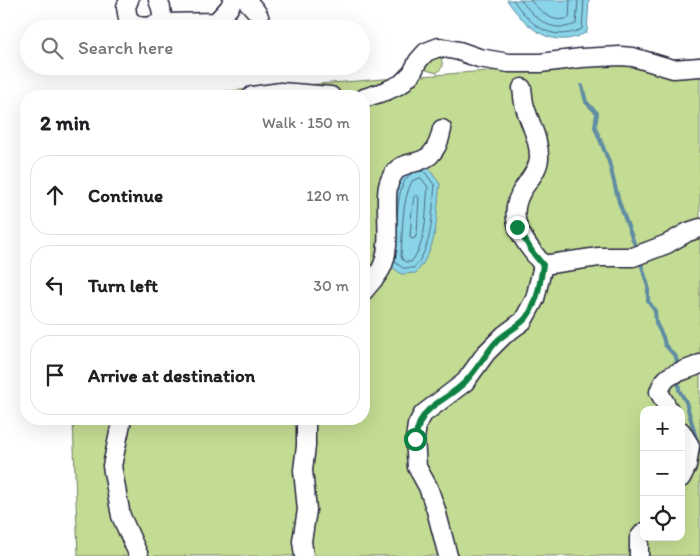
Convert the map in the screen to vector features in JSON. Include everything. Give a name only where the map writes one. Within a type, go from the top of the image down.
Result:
[{"type":"street","points":[[128,20],[126,7],[129,0]]},
{"type":"street","points":[[158,0],[162,8],[164,20]]},
{"type":"street","points":[[225,20],[228,8],[233,0]]},
{"type":"street","points":[[246,0],[259,14],[260,20]]},
{"type":"street","points":[[370,96],[401,84],[412,73],[418,61],[426,52],[439,47],[508,63],[540,63],[620,56],[633,57],[673,69],[700,67]]},
{"type":"street","points":[[448,556],[428,487],[417,467],[415,439],[417,425],[423,414],[466,382],[486,353],[504,335],[524,321],[535,299],[543,265],[523,237],[514,217],[517,197],[536,170],[539,162],[537,142],[524,104],[522,88]]},
{"type":"street","points":[[370,283],[380,271],[384,262],[387,189],[390,179],[395,171],[401,167],[430,157],[440,141],[442,129]]},
{"type":"street","points":[[543,265],[599,257],[640,255],[700,228]]},
{"type":"street","points":[[667,406],[658,392],[662,382],[669,376],[687,369]]},
{"type":"street","points":[[121,425],[112,466],[121,516],[139,556]]},
{"type":"street","points":[[304,556],[302,541],[307,510],[303,470],[306,425]]},
{"type":"street","points":[[685,438],[690,446],[685,470]]},
{"type":"street","points":[[639,556],[640,537]]},
{"type":"green space","points":[[431,56],[441,58],[443,66],[437,73],[426,70],[425,65]]},
{"type":"green space","points":[[700,57],[700,556],[78,556],[73,425],[370,425],[370,90],[241,90]]},
{"type":"water","points":[[507,0],[589,0],[587,32],[563,39],[551,38],[541,34],[522,19]]},
{"type":"water","points":[[426,165],[440,184],[433,241],[424,262],[416,273],[401,274],[390,265],[392,218],[396,195],[403,173]]},
{"type":"waterway","points":[[582,86],[586,102],[597,113],[595,127],[609,162],[619,202],[637,251]]},
{"type":"waterway","points":[[640,260],[648,286],[648,301],[655,311],[656,323],[665,345],[676,357],[678,368]]},
{"type":"waterway","points":[[678,377],[679,390],[686,402],[700,452]]},
{"type":"route","points":[[415,439],[417,425],[423,414],[466,382],[486,353],[504,335],[524,321],[530,312],[540,284],[543,265],[517,227]]}]
